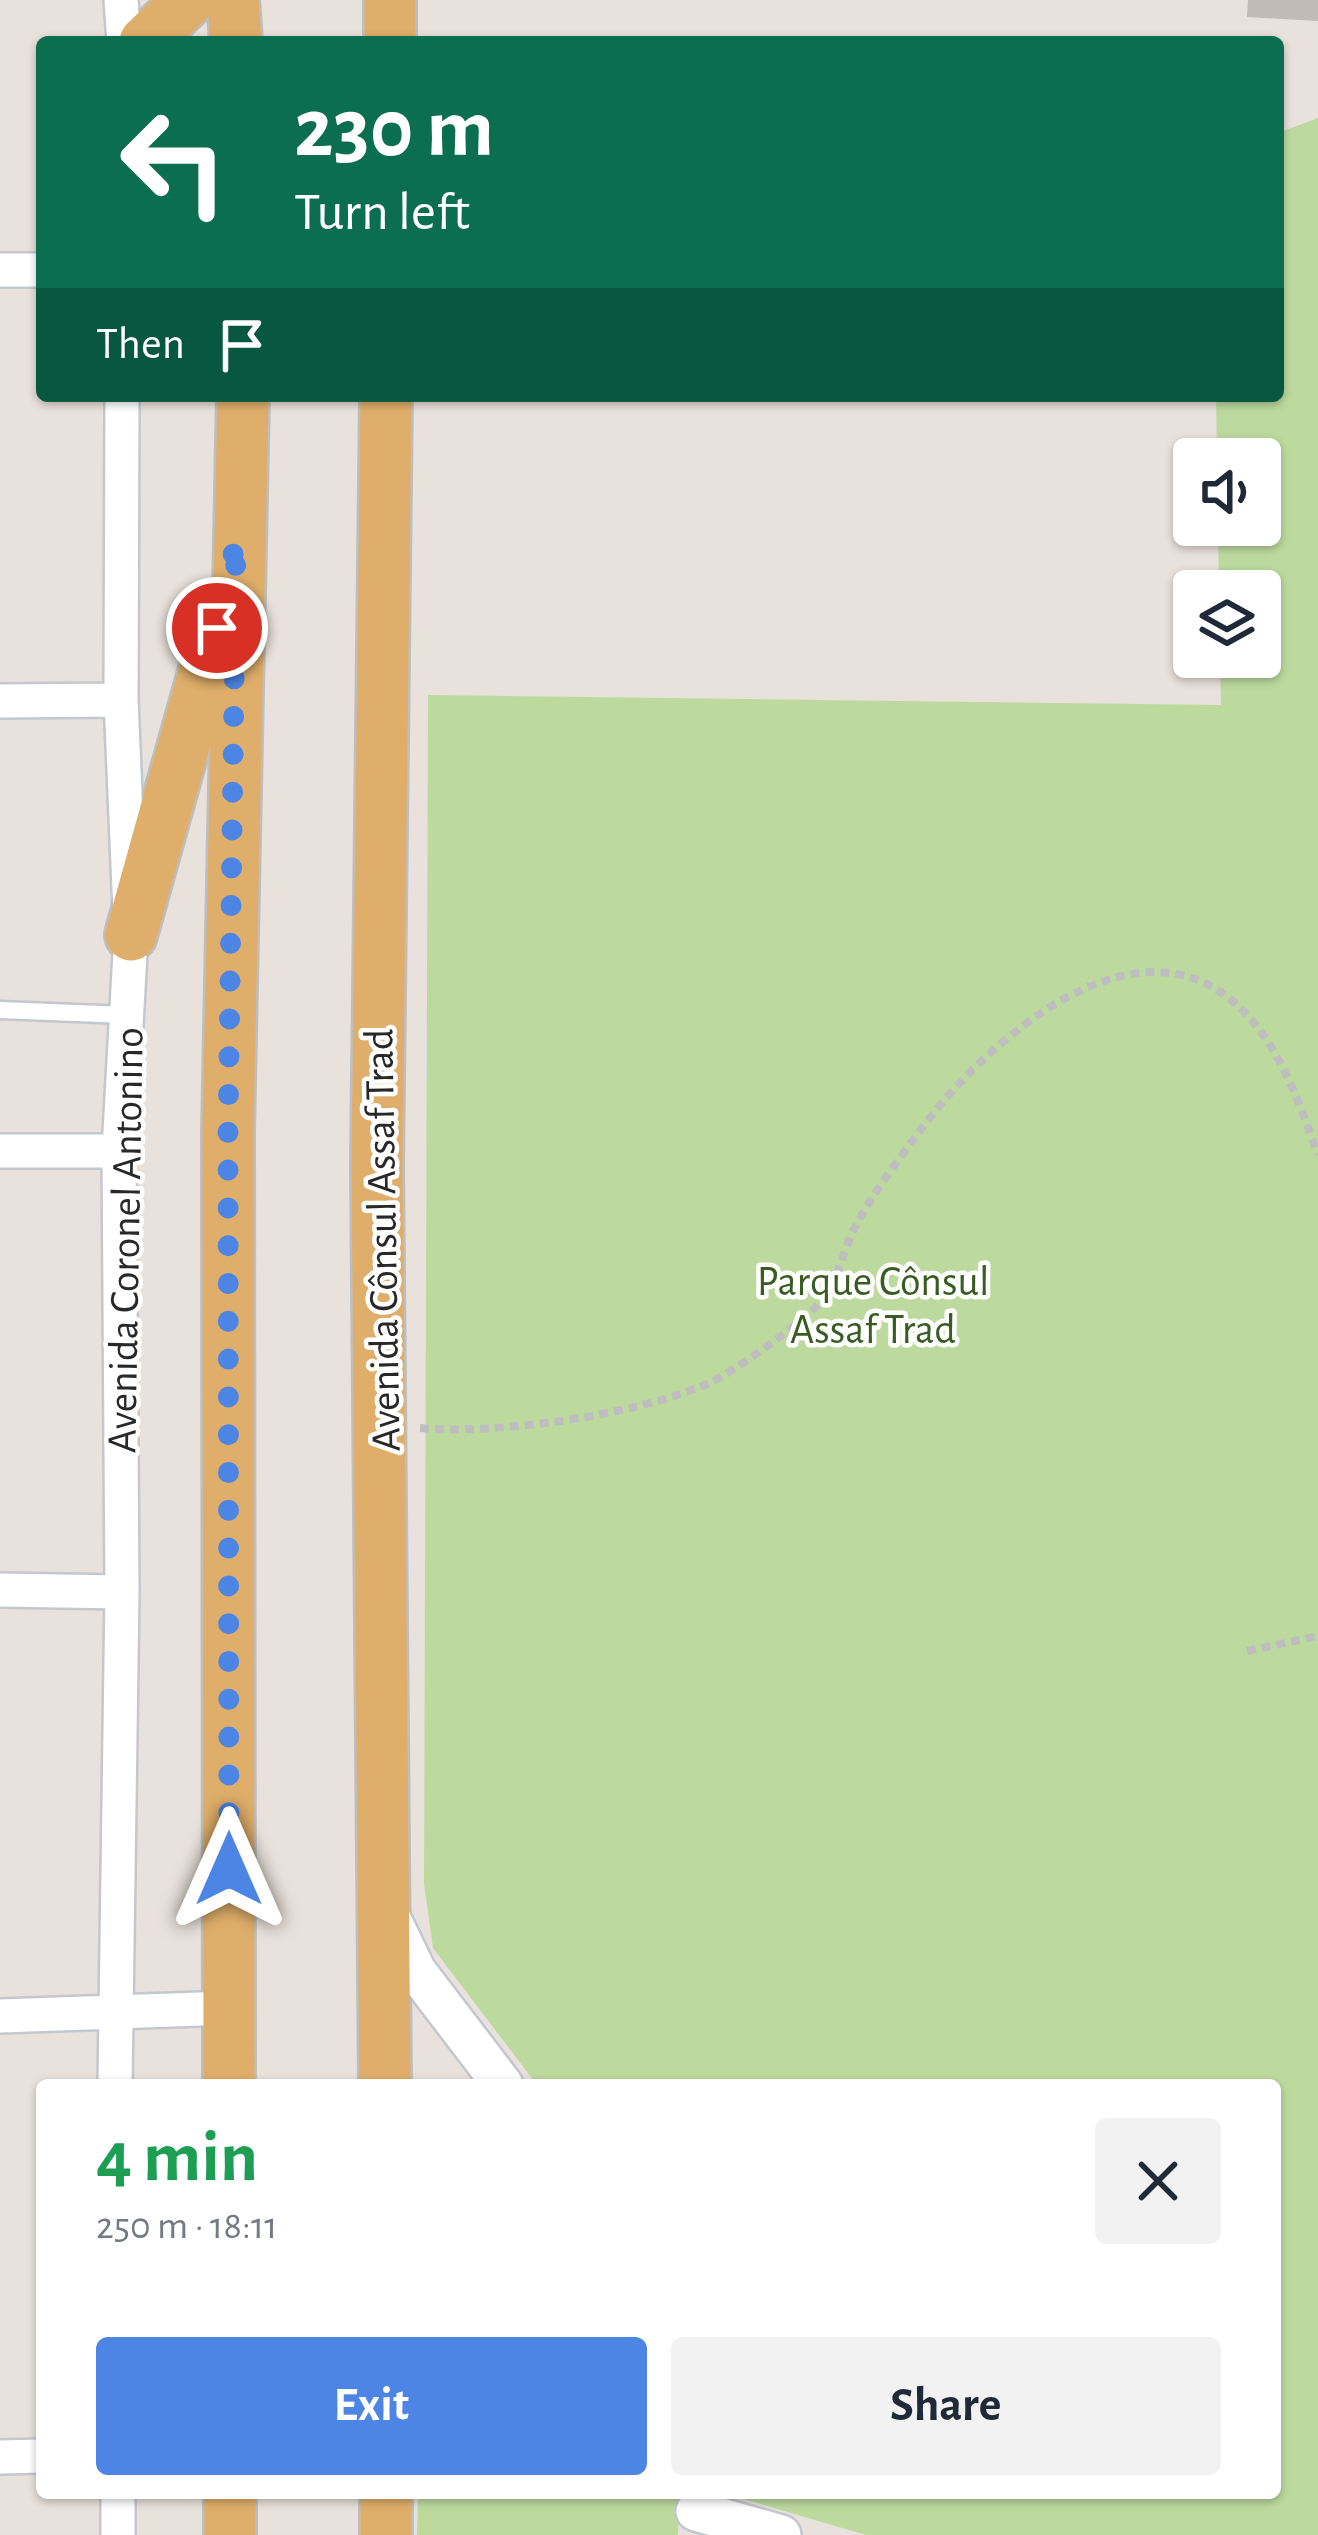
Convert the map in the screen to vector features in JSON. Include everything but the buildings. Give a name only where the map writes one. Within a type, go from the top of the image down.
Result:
[{"type":"main road","points":[[151,36],[189,0]]},
{"type":"main road","points":[[233,0],[236,36]]},
{"type":"main road","points":[[389,36],[390,0]]},
{"type":"main road","points":[[229,2079],[228,1131],[242,402]]},
{"type":"main road","name":"Avenida Cônsul Assaf Trad","points":[[385,2079],[383,1424],[377,1165],[386,402]]},
{"type":"main road","points":[[131,935],[197,715],[236,541]]},
{"type":"main road","points":[[230,2499],[230,2535]]},
{"type":"main road","points":[[386,2499],[386,2535]]},
{"type":"street","points":[[121,0],[124,36]]},
{"type":"street","points":[[0,270],[36,270]]},
{"type":"street","name":"Avenida Coronel Antonino","points":[[115,2079],[122,1592],[119,1151],[131,935],[121,700],[122,402]]},
{"type":"street","points":[[0,701],[121,700]]},
{"type":"street","points":[[0,1151],[119,1151]]},
{"type":"street","points":[[0,1590],[122,1592]]},
{"type":"street","points":[[385,1905],[416,1971],[498,2079]]},
{"type":"street","points":[[0,2016],[229,2008]]},
{"type":"street","points":[[0,2456],[36,2456]]},
{"type":"street","points":[[118,2499],[118,2535]]},
{"type":"street","points":[[695,2513],[782,2535]]},
{"type":"lane","points":[[0,1010],[127,1015]]},
{"type":"path","points":[[383,1424],[452,1431],[610,1412],[709,1384],[820,1303],[856,1226],[920,1130],[988,1052],[1059,1000],[1126,973],[1186,978],[1234,1002],[1274,1047],[1318,1155]]},
{"type":"path","points":[[1247,1652],[1318,1636]]},
{"type":"green space","name":"Parque Cônsul Assaf Trad","points":[[1318,118],[1318,2535],[866,2535],[743,2499],[1281,2499],[1281,2079],[532,2079],[433,1948],[424,1884],[428,695],[1221,705],[1220,678],[1281,678],[1281,570],[1219,570],[1218,546],[1281,546],[1281,438],[1217,438],[1216,402],[1284,402],[1284,131]]},
{"type":"green space","points":[[418,2499],[680,2499],[678,2535],[417,2535]]},
{"type":"route","points":[[217,628],[236,541],[228,1131],[229,1869]]}]
